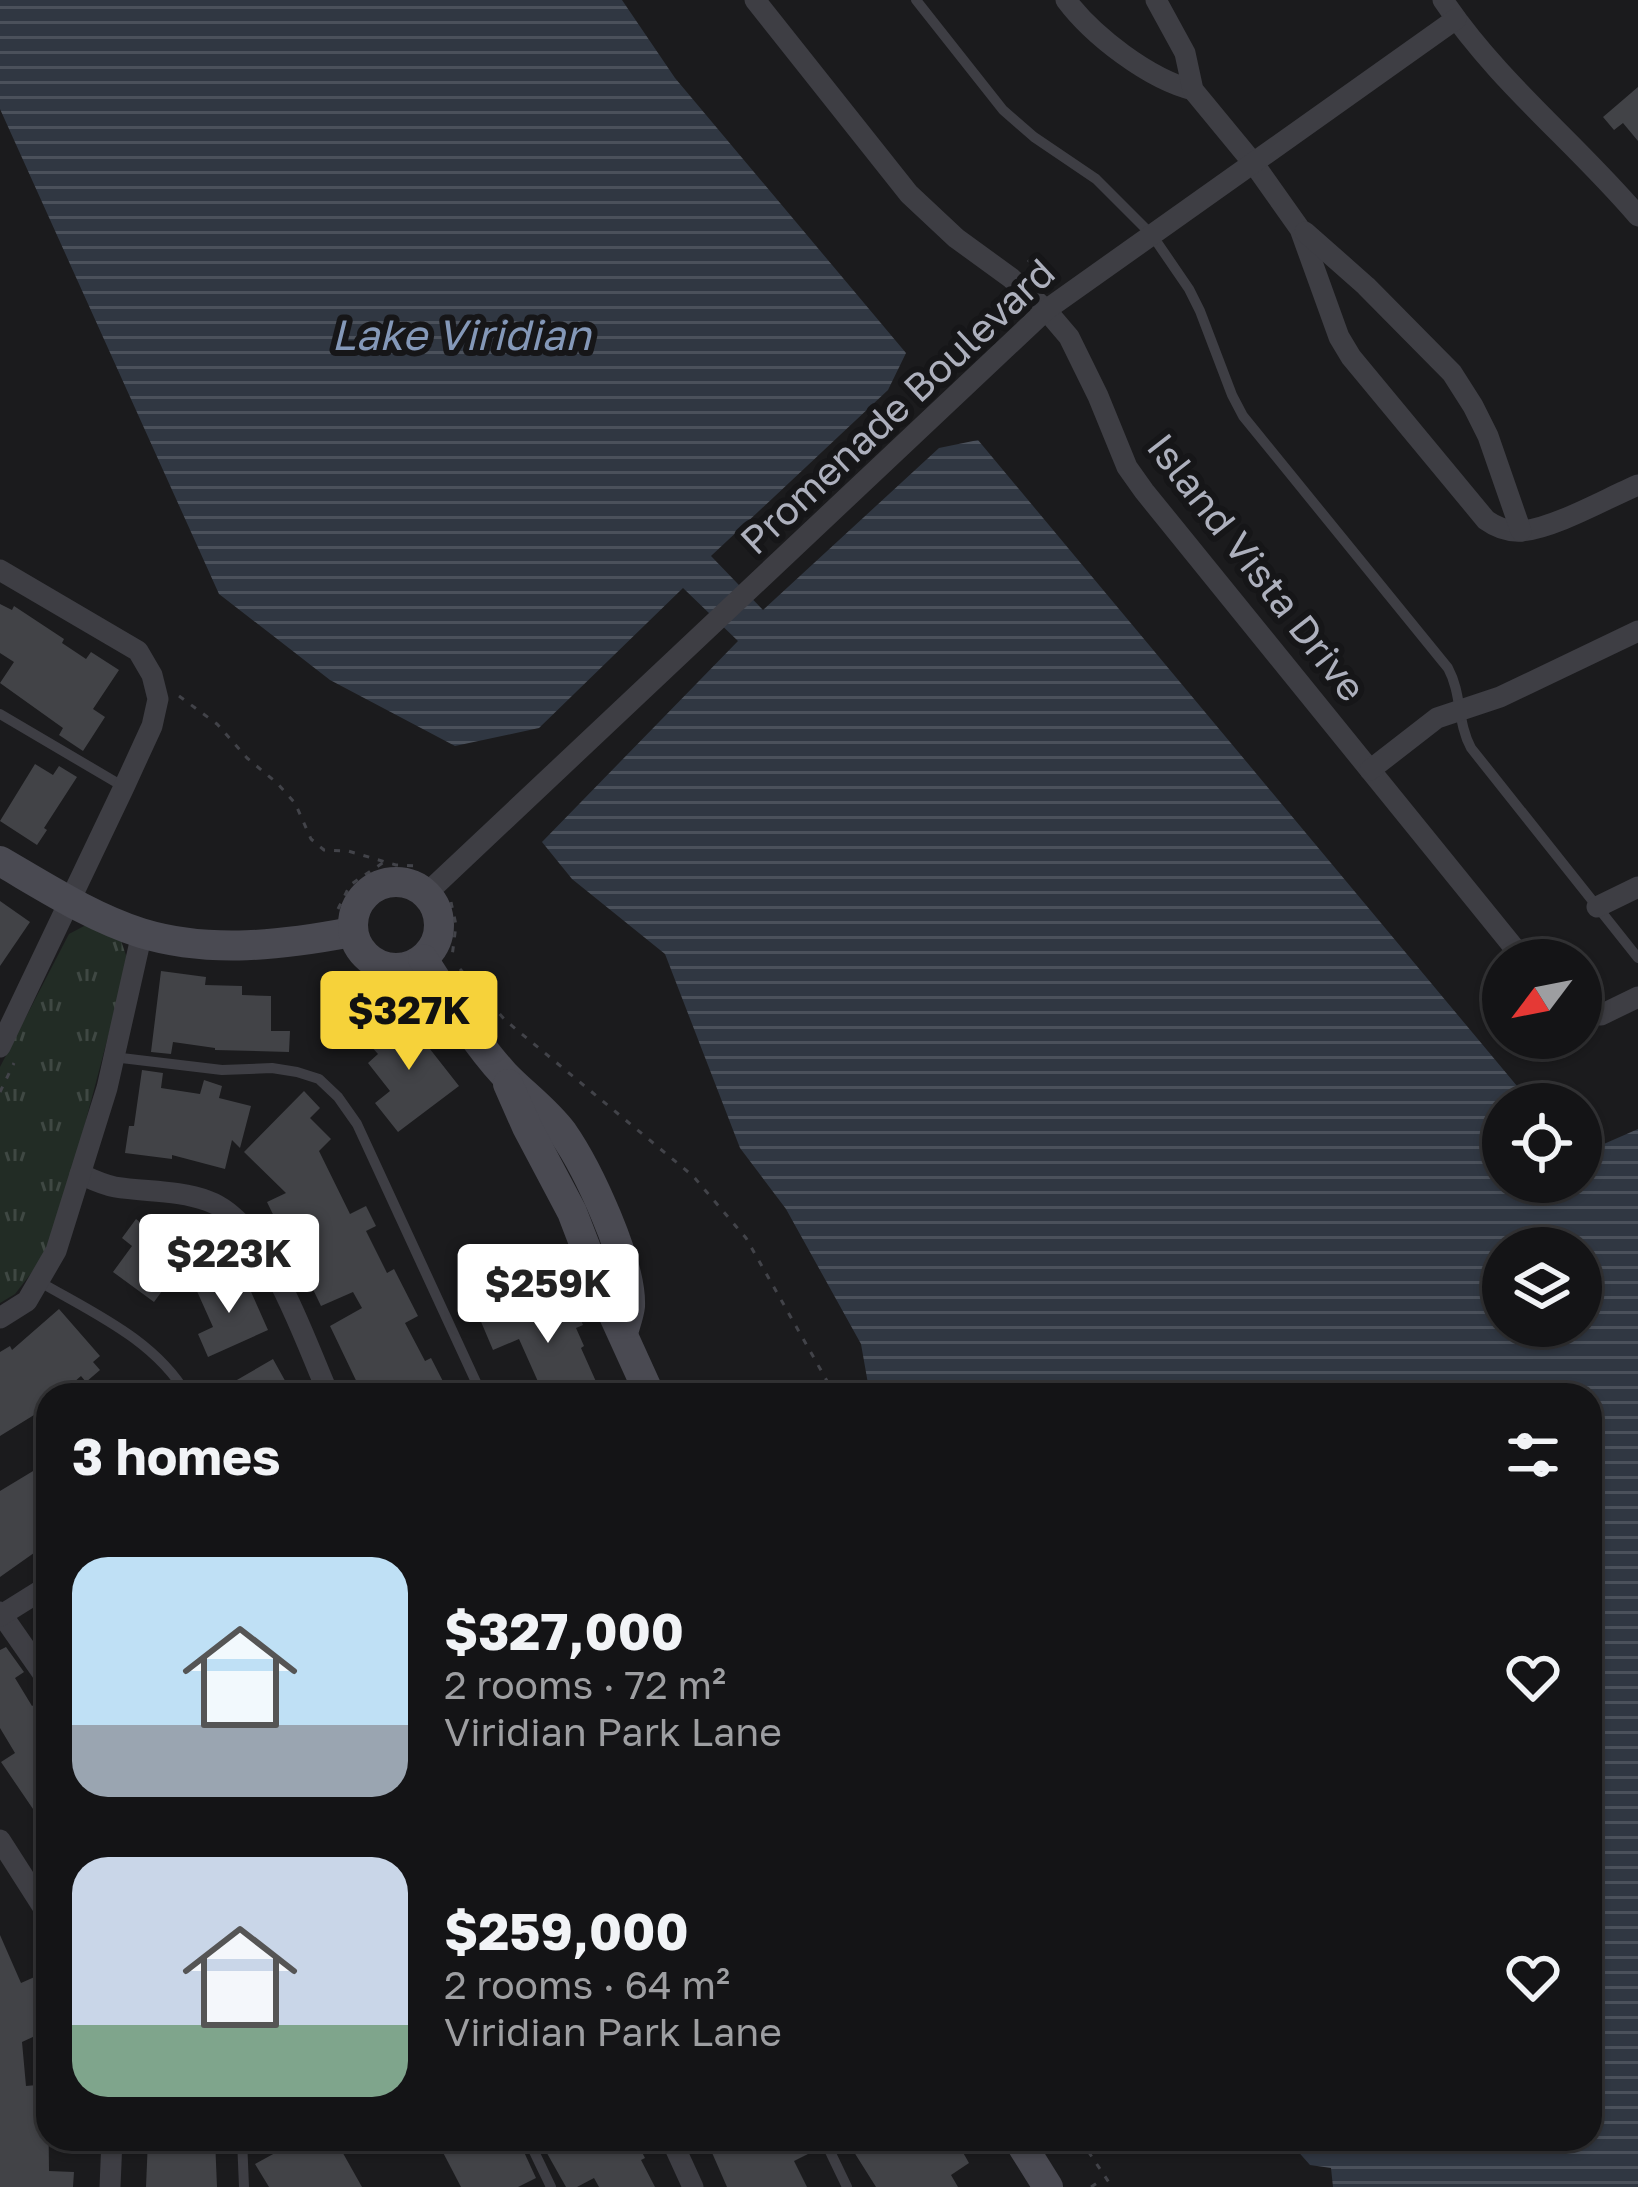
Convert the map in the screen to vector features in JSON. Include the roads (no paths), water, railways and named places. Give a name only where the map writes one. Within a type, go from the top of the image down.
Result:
[{"type":"street","name":"Island Vista Drive","points":[[755,0],[909,194],[1046,310],[1069,338],[1127,467],[1144,491],[1507,939]]},
{"type":"street","points":[[1066,0],[1088,25],[1144,68],[1166,82],[1193,90]]},
{"type":"street","points":[[1156,0],[1185,53],[1193,90],[1300,229],[1351,272],[1452,374],[1488,436],[1521,531]]},
{"type":"street","name":"Promenade Boulevard","points":[[431,885],[1046,310],[1254,164],[1450,10]]},
{"type":"street","points":[[1450,10],[1498,69],[1638,216]]},
{"type":"street","points":[[1300,229],[1351,357],[1496,528],[1521,531],[1552,522],[1638,484]]},
{"type":"street","points":[[0,570],[138,651],[165,684],[124,787],[7,1014],[9,1051]]},
{"type":"street","points":[[1370,770],[1437,718],[1500,697],[1638,631]]},
{"type":"street","points":[[0,861],[69,901],[142,933],[207,945],[265,945],[341,923],[370,889],[393,881],[431,885],[439,927],[431,950],[403,968],[380,966],[362,952],[341,923]]},
{"type":"street","points":[[1597,907],[1638,886]]},
{"type":"street","points":[[0,1318],[27,1301],[56,1251],[107,1088],[142,933]]},
{"type":"street","points":[[423,959],[504,1074],[564,1134],[598,1198],[624,1263],[630,1305],[623,1334],[645,1383]]},
{"type":"street","points":[[1602,1015],[1638,997]]},
{"type":"street","points":[[80,1174],[111,1186],[203,1199],[236,1217],[272,1268],[324,1383]]},
{"type":"street","points":[[36,1593],[1,1614],[36,1664]]},
{"type":"street","points":[[0,1840],[36,1878]]},
{"type":"street","points":[[110,2187],[112,2151]]},
{"type":"street","points":[[676,2151],[693,2187]]},
{"type":"street","points":[[1026,2151],[1048,2187]]},
{"type":"lane","points":[[916,0],[1003,110],[1096,179],[1152,236],[1200,311],[1243,416],[1448,668],[1457,687],[1461,728],[1471,748],[1638,958]]},
{"type":"lane","points":[[0,714],[124,787]]},
{"type":"lane","points":[[113,1057],[222,1070],[272,1069],[319,1079],[357,1124],[476,1383]]},
{"type":"lane","points":[[40,1282],[148,1348],[180,1383]]},
{"type":"lane","points":[[242,2151],[244,2187]]},
{"type":"lane","points":[[534,2151],[550,2187]]},
{"type":"lane","points":[[830,2151],[847,2187]]},
{"type":"water","name":"Lake Viridian","points":[[0,0],[622,0],[675,78],[906,353],[888,390],[711,556],[763,610],[939,448],[978,440],[1482,1044],[1482,1059],[1494,1059],[1514,1083],[1482,1083],[1482,1203],[1602,1203],[1602,1145],[1638,1129],[1638,2187],[1333,2187],[1331,2168],[1310,2165],[1298,2151],[1602,2151],[1602,1383],[868,1383],[861,1344],[786,1209],[740,1148],[665,954],[572,879],[542,842],[738,641],[683,588],[539,728],[455,746],[330,680],[219,594],[0,109]]}]
